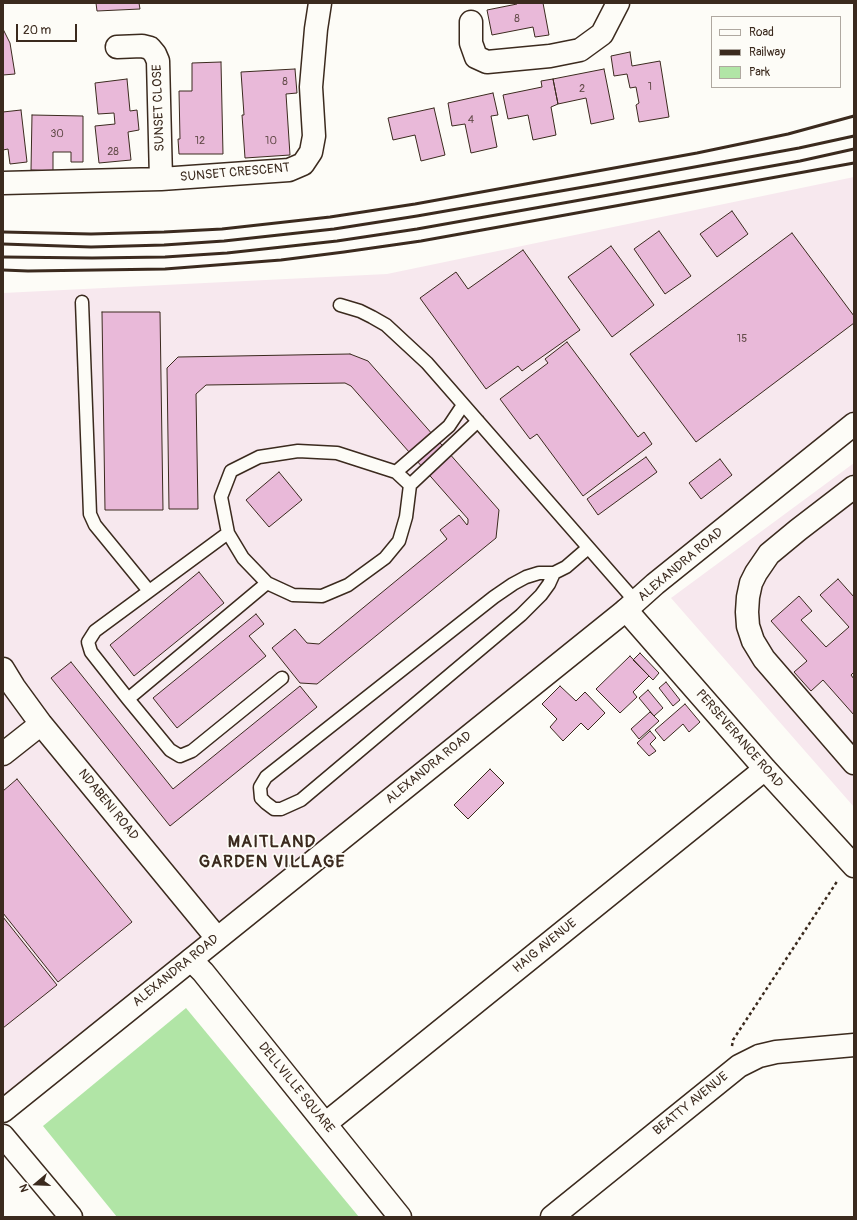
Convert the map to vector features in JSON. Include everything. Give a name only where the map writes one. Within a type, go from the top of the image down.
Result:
[{"type":"street","name":"SUNSET CRESCENT","points":[[3,183],[161,180],[289,170],[303,164],[311,152],[314,136],[311,87],[320,3]]},
{"type":"street","points":[[472,22],[471,44],[476,57],[487,62],[550,56],[580,50],[602,34],[618,3]]},
{"type":"street","name":"SUNSET CLOSE","points":[[117,47],[142,46],[150,48],[158,61],[161,180]]},
{"type":"street","name":"ALEXANDRA ROAD","points":[[3,1111],[631,606],[661,579],[854,424]]},
{"type":"street","points":[[854,486],[769,554],[751,583],[747,612],[748,626],[753,641],[764,659],[854,763]]},
{"type":"street","name":"PERSEVERANCE ROAD","points":[[631,606],[766,769],[853,865]]},
{"type":"street","name":"NDABENI ROAD","points":[[3,669],[41,724],[217,938]]},
{"type":"street","points":[[3,754],[41,724]]},
{"type":"street","name":"HAIG AVENUE","points":[[325,1124],[766,769]]},
{"type":"street","name":"DELLVILLE SQUARE","points":[[191,960],[203,972],[400,1217]]},
{"type":"street","name":"BEATTY AVENUE","points":[[552,1217],[739,1066],[759,1056],[776,1052],[854,1045]]},
{"type":"street","points":[[3,1136],[71,1217]]},
{"type":"lane","points":[[82,302],[90,514],[95,525],[149,591]]},
{"type":"lane","points":[[340,305],[372,316],[386,326],[427,363],[588,548],[631,606]]},
{"type":"lane","points":[[396,472],[449,426],[463,404]]},
{"type":"lane","points":[[410,486],[396,472],[337,454],[298,451],[258,457],[231,471],[221,497],[228,533],[243,558],[267,583],[293,595],[322,596],[348,586],[385,558],[399,541],[406,517],[410,486],[478,421]]},
{"type":"lane","points":[[228,533],[95,631],[88,642],[91,652],[170,750],[180,756],[192,751],[282,678]]},
{"type":"lane","points":[[554,573],[549,584],[541,595],[521,615],[301,800],[281,809],[274,809],[261,798],[260,787],[266,777],[494,597],[512,584],[526,577],[554,573],[566,567],[588,548]]},
{"type":"lane","points":[[128,699],[267,583]]},
{"type":"path","points":[[739,1066],[731,1050],[733,1040],[840,877],[853,865]]},
{"type":"shaded area","points":[[854,177],[854,424],[3,1111],[3,293],[387,274]]},
{"type":"shaded area","points":[[854,463],[854,807],[671,598]]},
{"type":"green space","points":[[186,1008],[359,1217],[117,1217],[43,1126]]},
{"type":"building","points":[[96,3],[139,3],[140,9],[97,11]]},
{"type":"building","points":[[517,3],[543,3],[549,35],[535,37],[533,27],[492,35],[487,10]]},
{"type":"building","points":[[3,29],[10,43],[15,74],[3,75]]},
{"type":"building","points":[[630,52],[632,66],[660,61],[669,117],[639,122],[636,105],[639,103],[636,87],[630,88],[627,74],[614,76],[611,56]]},
{"type":"building","points":[[221,62],[223,154],[179,154],[179,91],[192,91],[192,63]]},
{"type":"building","points":[[295,69],[297,93],[286,94],[290,155],[245,158],[241,72]]},
{"type":"building","points":[[604,69],[614,119],[591,124],[586,98],[558,104],[553,79]]},
{"type":"building","points":[[127,79],[130,111],[137,110],[139,130],[128,132],[131,160],[99,163],[95,126],[115,124],[114,113],[98,114],[95,83]]},
{"type":"building","points":[[553,79],[558,104],[551,107],[556,135],[533,140],[528,115],[508,119],[503,95],[542,87],[541,81]]},
{"type":"building","points":[[493,93],[498,115],[491,116],[497,147],[471,153],[465,124],[452,126],[448,103]]},
{"type":"building","points":[[434,108],[445,155],[421,161],[415,135],[393,140],[388,118]]},
{"type":"building","points":[[21,110],[27,162],[10,164],[8,149],[3,150],[3,112]]},
{"type":"building","points":[[32,115],[83,116],[83,162],[71,162],[71,152],[53,152],[53,171],[31,170]]},
{"type":"building","points":[[732,211],[748,234],[717,257],[700,234]]},
{"type":"building","points":[[659,231],[691,276],[665,294],[634,249]]},
{"type":"building","points":[[792,233],[854,316],[854,323],[696,442],[630,354]]},
{"type":"building","points":[[611,246],[654,305],[612,337],[568,277]]},
{"type":"building","points":[[523,250],[580,330],[522,371],[518,366],[486,389],[420,298],[456,272],[468,289]]},
{"type":"building","points":[[102,312],[160,312],[163,510],[105,510]]},
{"type":"building","points":[[567,342],[638,437],[644,432],[652,444],[583,496],[537,434],[530,439],[500,399],[548,363],[545,359]]},
{"type":"building","points":[[350,354],[368,361],[499,510],[496,538],[317,684],[300,683],[272,648],[295,629],[307,643],[319,644],[447,539],[440,530],[459,515],[467,525],[468,519],[351,386],[345,383],[206,385],[196,394],[198,509],[169,509],[167,368],[178,357]]},
{"type":"building","points":[[646,457],[657,472],[598,515],[587,499]]},
{"type":"building","points":[[720,459],[732,475],[701,499],[689,483]]},
{"type":"building","points":[[279,472],[302,500],[269,527],[246,500]]},
{"type":"building","points":[[199,572],[224,603],[134,676],[110,645]]},
{"type":"building","points":[[838,579],[854,597],[854,672],[851,675],[854,679],[854,715],[823,680],[811,691],[794,672],[807,661],[771,621],[799,596],[812,611],[801,620],[826,647],[849,627],[820,595]]},
{"type":"building","points":[[256,614],[264,624],[249,636],[266,656],[177,728],[153,698]]},
{"type":"building","points":[[640,653],[659,673],[653,680],[633,660]]},
{"type":"building","points":[[630,656],[649,676],[633,692],[637,697],[620,713],[596,689]]},
{"type":"building","points":[[71,662],[173,789],[300,686],[317,707],[170,826],[51,678]]},
{"type":"building","points":[[666,682],[680,700],[673,706],[659,688]]},
{"type":"building","points":[[560,686],[576,701],[585,692],[605,713],[588,730],[581,723],[563,741],[550,727],[557,719],[542,704]]},
{"type":"building","points":[[648,690],[663,708],[654,716],[639,698]]},
{"type":"building","points":[[685,704],[700,722],[689,732],[683,724],[664,741],[655,730]]},
{"type":"building","points":[[650,712],[659,721],[639,739],[631,729]]},
{"type":"building","points":[[650,731],[656,738],[650,744],[656,751],[649,756],[637,743]]},
{"type":"building","points":[[490,769],[504,783],[468,819],[454,805]]},
{"type":"building","points":[[17,779],[132,922],[58,982],[3,913],[3,791]]},
{"type":"building","points":[[3,917],[57,985],[3,1028]]},
{"type":"railway","points":[[3,232],[91,234],[164,232],[222,229],[330,217],[415,204],[697,153],[788,134],[854,116]]},
{"type":"railway","points":[[3,244],[91,247],[164,245],[224,241],[334,229],[601,184],[799,148],[854,136]]},
{"type":"railway","points":[[3,257],[165,257],[227,253],[337,241],[417,229],[800,161],[854,149]]},
{"type":"railway","points":[[3,270],[165,269],[281,260],[421,241],[854,163]]},
{"type":"district","name":"MAITLAND GARDEN VILLAGE","points":[[272,853]]}]
